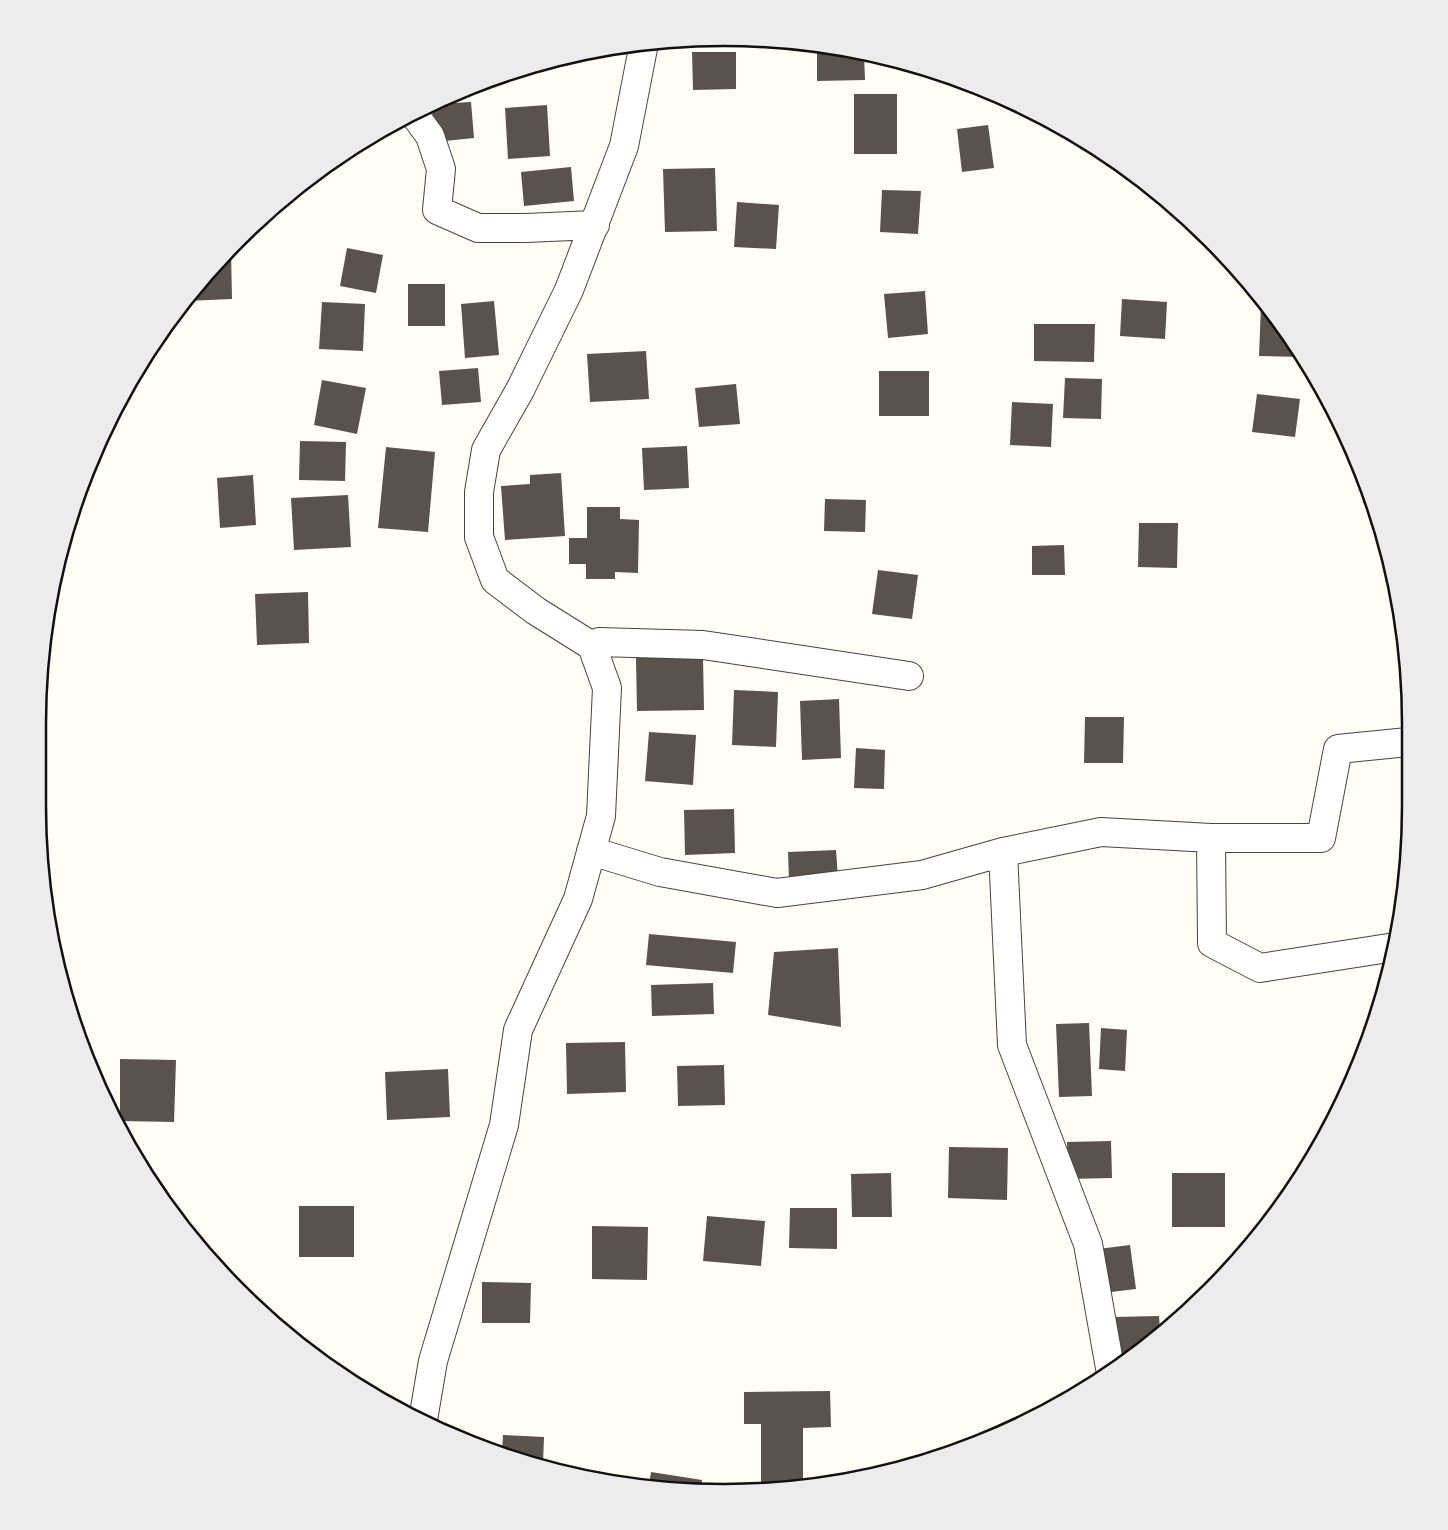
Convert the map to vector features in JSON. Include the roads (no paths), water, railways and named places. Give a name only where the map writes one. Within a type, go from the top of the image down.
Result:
[{"type":"street","points":[[425,1414],[433,1361],[504,1125],[518,1030],[578,899],[601,816],[607,688],[592,646],[536,611],[495,580],[479,537],[479,492],[486,450],[520,390],[569,290],[595,225],[624,146],[642,51]]},
{"type":"street","points":[[418,119],[430,136],[441,169],[437,210],[478,228],[595,225]]},
{"type":"street","points":[[592,646],[599,642],[703,645],[909,676]]},
{"type":"street","points":[[591,851],[660,872],[777,893],[922,875],[1003,852],[1101,832],[1211,838],[1321,838],[1338,749],[1402,743]]},
{"type":"street","points":[[1211,838],[1212,943],[1260,968],[1387,948]]},
{"type":"street","points":[[1003,852],[1012,1045],[1088,1244],[1109,1364]]}]
